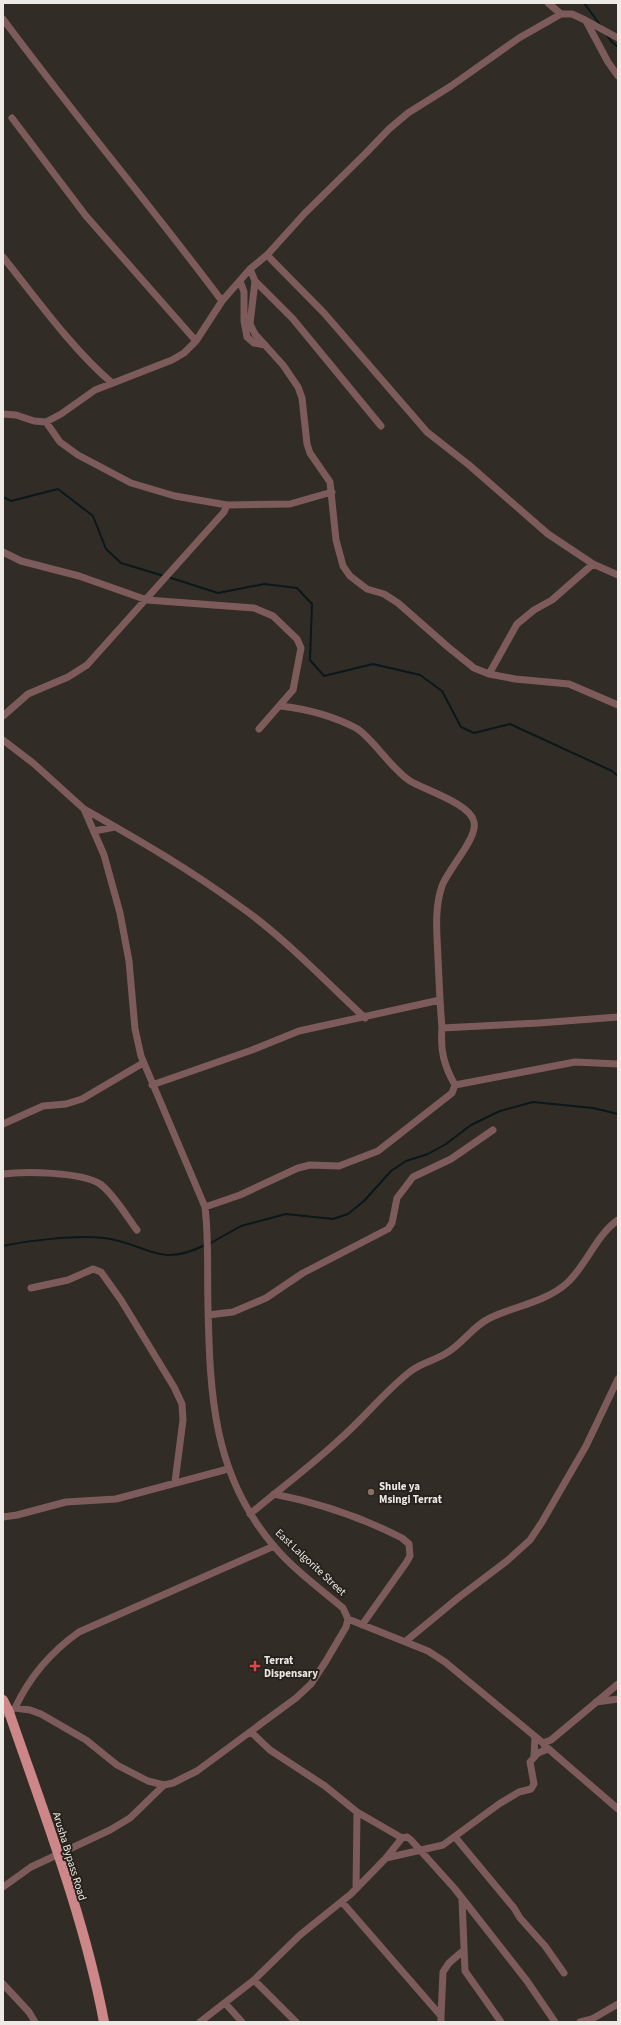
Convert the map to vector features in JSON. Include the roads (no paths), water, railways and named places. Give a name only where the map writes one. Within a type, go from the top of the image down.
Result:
[{"type":"main road","name":"Arusha Bypass Road","points":[[3,1700],[9,1711],[58,1854],[98,1987],[104,2022]]},
{"type":"street","points":[[548,3],[561,14]]},
{"type":"street","points":[[3,414],[16,415],[34,421],[46,422],[61,414],[95,390],[172,360],[184,353],[196,341],[222,301],[250,269],[267,255],[305,213],[389,129],[408,113],[470,72],[501,49],[552,17],[561,14],[572,14],[618,38]]},
{"type":"street","points":[[3,19],[37,65],[181,246],[222,301]]},
{"type":"street","points":[[586,20],[608,62],[618,76]]},
{"type":"street","points":[[12,118],[86,216],[196,341]]},
{"type":"street","points":[[267,255],[324,313],[427,432],[469,465],[548,534],[593,564],[618,575]]},
{"type":"street","points":[[3,257],[80,352],[96,370],[112,383]]},
{"type":"street","points":[[250,269],[255,281],[293,319],[381,426]]},
{"type":"street","points":[[240,281],[244,292],[244,321],[247,337],[254,343],[265,345]]},
{"type":"street","points":[[255,281],[250,324],[255,334],[283,365],[298,387],[302,398],[307,444],[310,453],[330,482],[336,540],[341,560],[350,576],[367,589],[384,594],[398,603],[469,664],[489,674],[515,679],[569,684],[618,705]]},
{"type":"street","points":[[46,422],[60,442],[72,451],[131,483],[175,496],[227,505],[290,504],[332,492]]},
{"type":"street","points":[[3,716],[28,694],[68,677],[87,665],[147,600],[224,512],[227,505]]},
{"type":"street","points":[[3,552],[21,561],[79,576],[147,600],[254,608],[273,616],[297,639],[301,648],[293,690],[281,706],[259,729]]},
{"type":"street","points":[[489,674],[516,624],[534,610],[552,600],[593,564]]},
{"type":"street","points":[[281,706],[328,717],[358,729],[384,758],[408,780],[465,809],[472,816],[475,823],[473,833],[448,873],[442,888],[436,918],[442,1028],[440,1042],[446,1070],[456,1085]]},
{"type":"street","points":[[3,740],[33,763],[84,808],[170,859],[239,905],[268,928],[365,1018]]},
{"type":"street","name":"East Lalgorite Street","points":[[84,808],[104,855],[120,913],[129,961],[135,1029],[143,1063],[205,1207],[208,1230],[209,1261],[208,1315],[215,1420],[228,1469],[250,1514],[274,1546],[343,1608],[348,1619]]},
{"type":"street","points":[[94,831],[115,827]]},
{"type":"street","points":[[152,1085],[252,1050],[298,1031],[365,1018],[440,1000]]},
{"type":"street","points":[[442,1028],[539,1023],[618,1016]]},
{"type":"street","points":[[456,1085],[575,1062],[618,1064]]},
{"type":"street","points":[[3,1124],[43,1106],[66,1104],[82,1098],[143,1063]]},
{"type":"street","points":[[205,1207],[240,1195],[298,1168],[310,1164],[339,1166],[378,1151],[452,1093],[456,1085]]},
{"type":"street","points":[[208,1315],[233,1312],[266,1298],[303,1273],[388,1229],[392,1223],[398,1198],[412,1177],[451,1159],[493,1130]]},
{"type":"street","points":[[3,1174],[23,1172],[52,1174],[94,1182],[104,1188],[137,1230]]},
{"type":"street","points":[[250,1514],[340,1439],[410,1371],[427,1361],[446,1354],[461,1343],[471,1331],[490,1318],[548,1296],[567,1283],[585,1262],[611,1225],[618,1220]]},
{"type":"street","points":[[31,1288],[68,1280],[93,1269],[101,1272],[121,1300],[174,1387],[182,1404],[183,1420],[175,1482]]},
{"type":"street","points":[[406,1641],[458,1598],[508,1560],[530,1540],[586,1446],[618,1379]]},
{"type":"street","points":[[3,1517],[17,1515],[66,1502],[116,1499],[228,1469]]},
{"type":"street","points":[[274,1494],[311,1502],[351,1514],[402,1538],[409,1544],[410,1556],[406,1563],[362,1625]]},
{"type":"street","points":[[9,1711],[39,1670],[79,1632],[274,1546]]},
{"type":"street","points":[[3,1887],[31,1867],[110,1830],[130,1818],[164,1785],[185,1779],[281,1711],[311,1684],[337,1644],[348,1619],[406,1641],[428,1651],[445,1662],[618,1809]]},
{"type":"street","points":[[386,1858],[410,1851],[443,1845],[514,1794],[532,1788],[534,1784],[530,1764],[534,1756],[618,1684]]},
{"type":"street","points":[[596,1702],[618,1699]]},
{"type":"street","points":[[9,1711],[30,1710],[41,1714],[86,1740],[117,1764],[148,1781],[164,1785]]},
{"type":"street","points":[[251,1732],[270,1750],[325,1786],[357,1812],[402,1838],[409,1838],[462,1899],[527,1981],[555,2022]]},
{"type":"street","points":[[534,1756],[535,1737]]},
{"type":"street","points":[[356,1889],[357,1812]]},
{"type":"street","points":[[455,1837],[514,1908],[520,1918],[545,1946],[564,1973]]},
{"type":"street","points":[[200,2022],[254,1980],[300,1935],[342,1902],[386,1858],[402,1838]]},
{"type":"street","points":[[462,1899],[465,1971]]},
{"type":"street","points":[[342,1902],[441,2019]]},
{"type":"street","points":[[441,2019],[443,1972],[464,1950]]},
{"type":"street","points":[[452,1961],[465,1971],[501,2022]]},
{"type":"street","points":[[254,1980],[296,2022]]},
{"type":"street","points":[[3,1984],[29,2012],[35,2022]]},
{"type":"street","points":[[226,2003],[242,2022]]},
{"type":"street","points":[[580,2022],[592,2019],[618,2004]]},
{"type":"waterway","points":[[584,3],[601,26]]},
{"type":"waterway","points":[[607,35],[618,47]]},
{"type":"waterway","points":[[3,497],[11,501],[58,489],[93,516],[106,549],[121,563],[164,576]]},
{"type":"waterway","points":[[168,577],[218,593],[264,584],[297,588],[312,604],[310,660],[324,676],[373,664],[420,675],[442,691],[461,727],[474,733],[510,724],[612,771],[618,776]]},
{"type":"waterway","points":[[209,1244],[241,1226],[286,1214],[333,1219],[348,1214],[364,1201],[391,1171],[406,1161],[428,1154],[446,1144],[471,1125],[500,1111],[533,1102],[593,1108],[618,1114]]},
{"type":"waterway","points":[[3,1246],[54,1239],[93,1237],[119,1241],[163,1255],[175,1255],[189,1252],[205,1245]]},
{"type":"place","name":"Shule ya Msingi Terrat","points":[[371,1492]]},
{"type":"place","name":"Terrat Dispensary","points":[[255,1666]]}]
